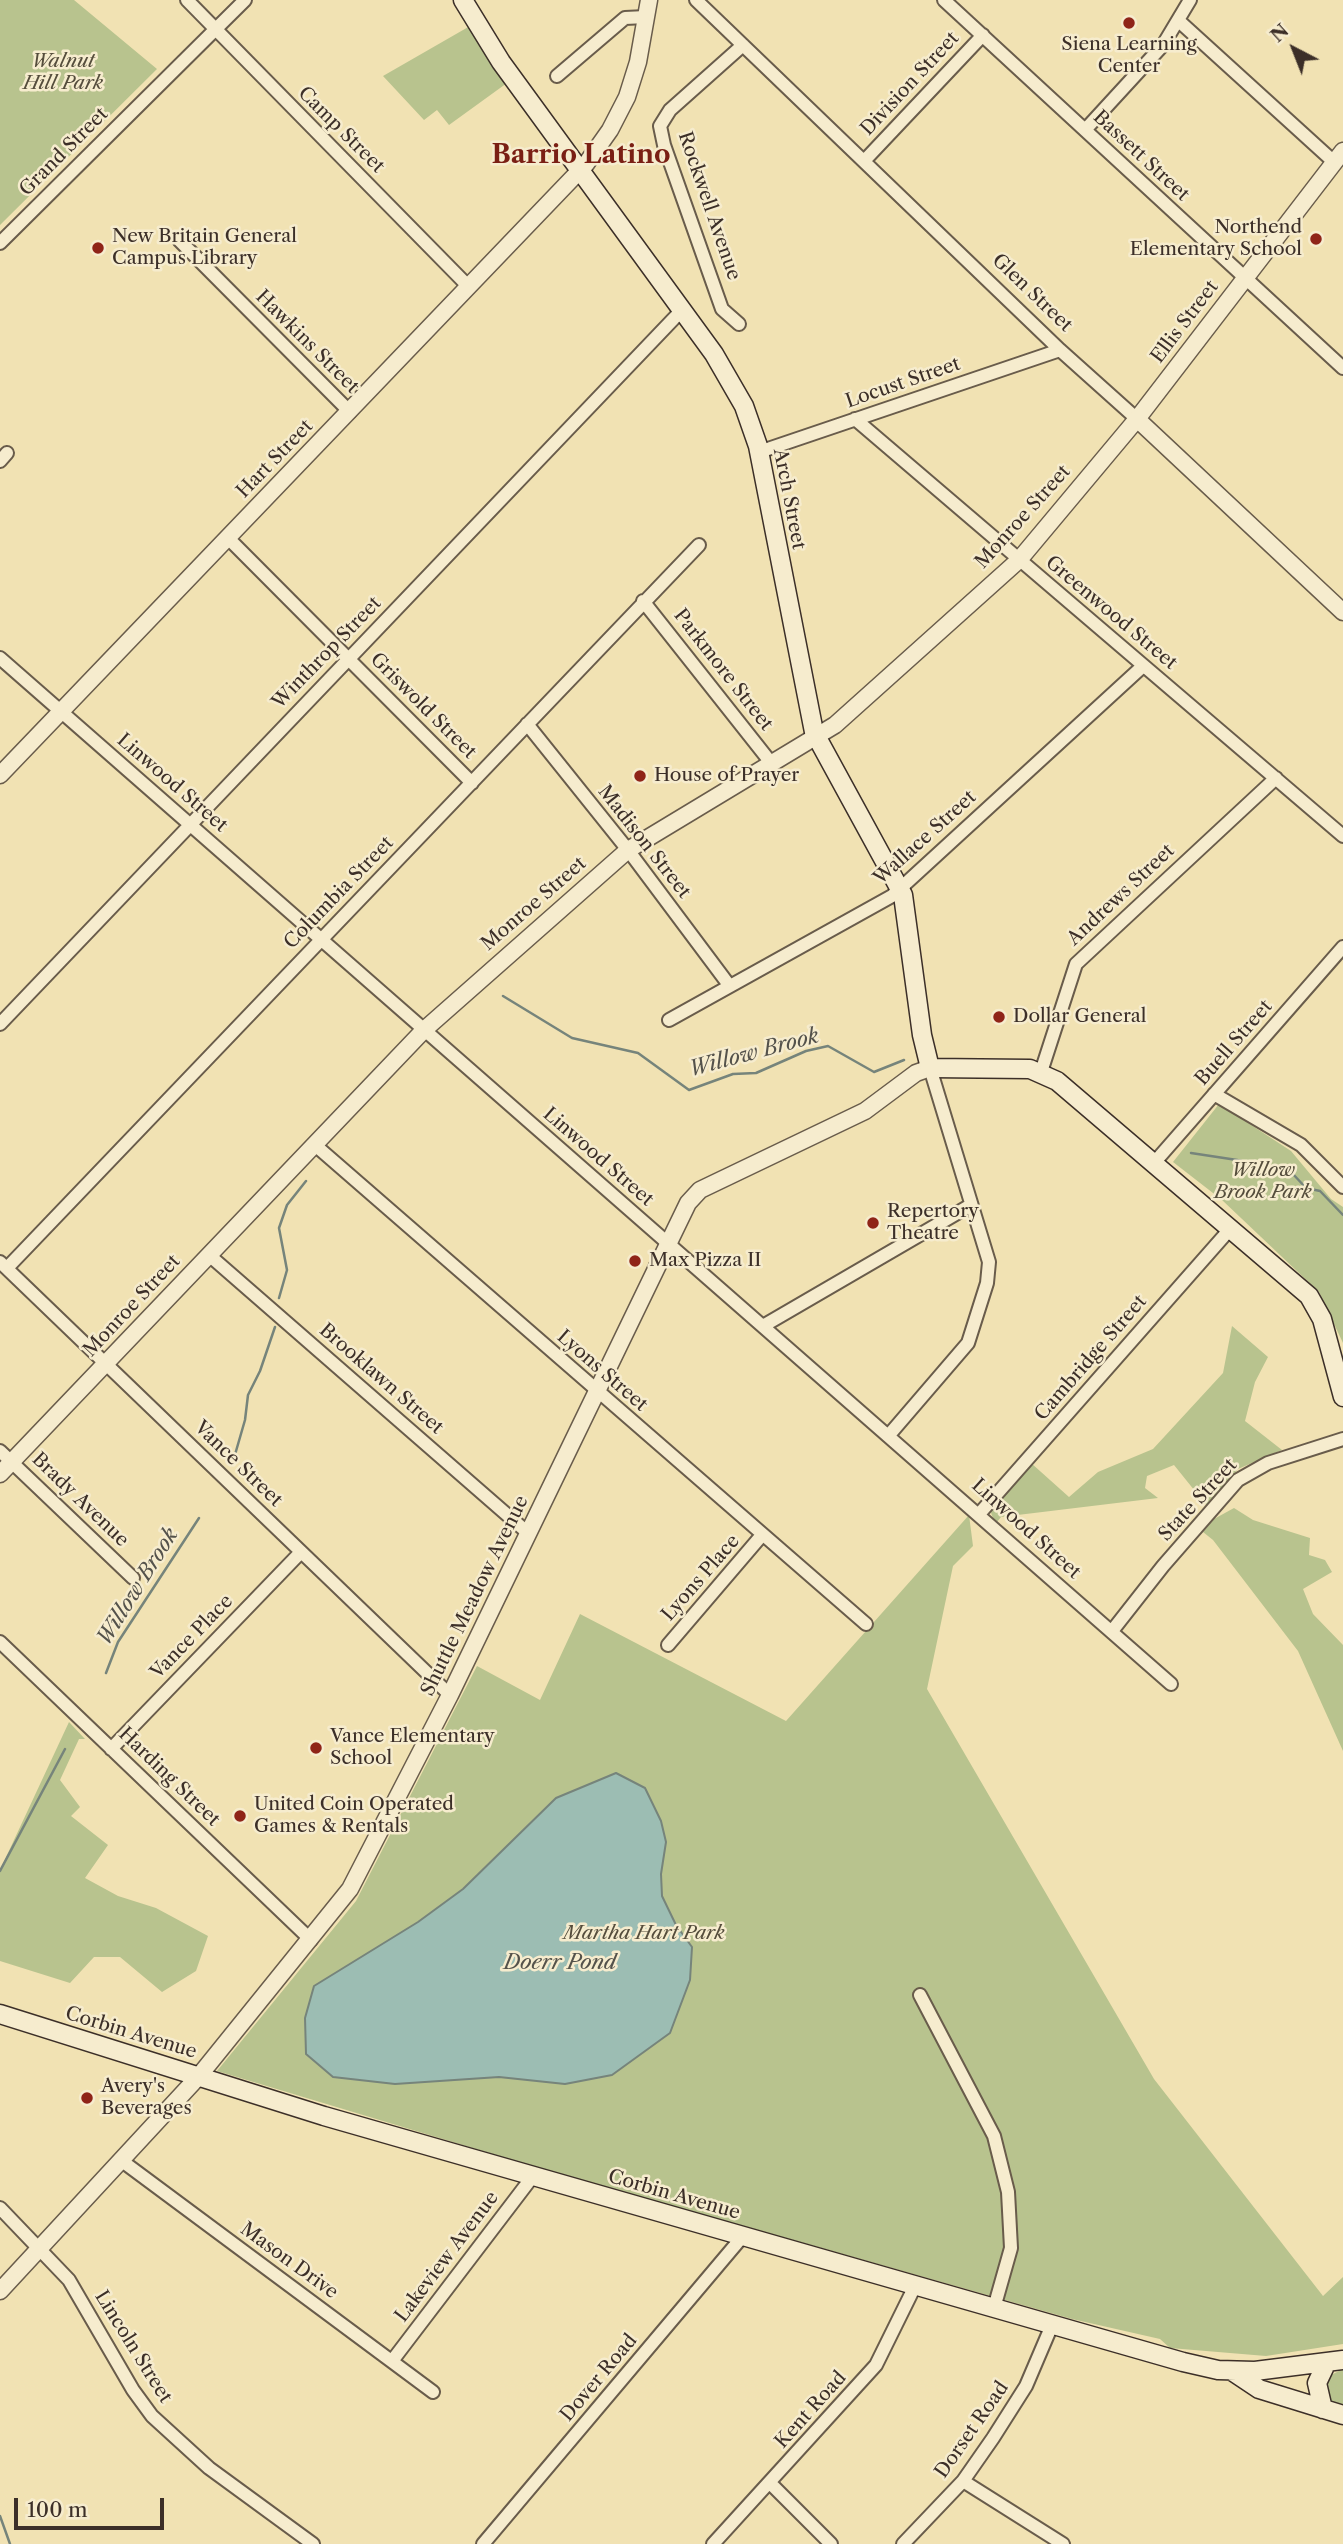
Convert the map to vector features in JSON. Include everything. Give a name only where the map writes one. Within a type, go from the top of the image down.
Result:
[{"type":"main road","name":"Arch Street","points":[[463,0],[493,50],[736,388],[750,420],[759,452],[816,738],[900,888],[922,1040],[930,1068]]},
{"type":"main road","points":[[930,1068],[1041,1072],[1057,1082],[1231,1228],[1315,1304],[1324,1325],[1343,1397]]},
{"type":"main road","name":"Corbin Avenue","points":[[0,2014],[533,2176],[1183,2362],[1232,2371],[1273,2370],[1334,2362]]},
{"type":"main road","points":[[1323,2409],[1317,2386],[1334,2362]]},
{"type":"main road","points":[[1232,2371],[1259,2389],[1343,2415]]},
{"type":"street","name":"Camp Street","points":[[187,0],[469,287]]},
{"type":"street","name":"Grand Street","points":[[0,243],[245,0]]},
{"type":"street","name":"Glen Street","points":[[696,0],[1060,350],[1343,611]]},
{"type":"street","name":"Bassett Street","points":[[944,0],[1343,368]]},
{"type":"street","points":[[1085,130],[1163,45],[1180,22],[1190,0]]},
{"type":"street","points":[[580,171],[607,135],[627,97],[638,62],[649,5]]},
{"type":"street","points":[[557,76],[625,18],[649,5]]},
{"type":"street","points":[[1180,22],[1338,157]]},
{"type":"street","name":"Division Street","points":[[864,160],[983,35]]},
{"type":"street","name":"Rockwell Avenue","points":[[739,324],[722,309],[664,145],[660,126],[670,110],[743,45]]},
{"type":"street","name":"Ellis Street","points":[[1137,419],[1338,157]]},
{"type":"street","name":"Hart Street","points":[[0,775],[580,171]]},
{"type":"street","name":"Hawkins Street","points":[[178,240],[349,412]]},
{"type":"street","name":"Winthrop Street","points":[[0,1024],[682,310]]},
{"type":"street","name":"Locust Street","points":[[759,452],[1060,350]]},
{"type":"street","name":"Greenwood Street","points":[[855,419],[1343,836]]},
{"type":"street","name":"Monroe Street","points":[[4,1462],[106,1363],[424,1030],[628,850],[835,725],[1019,560],[1137,419]]},
{"type":"street","name":"Griswold Street","points":[[228,538],[472,783]]},
{"type":"street","name":"Columbia Street","points":[[3,1265],[472,783],[699,545]]},
{"type":"street","name":"Parkmore Street","points":[[643,601],[772,764]]},
{"type":"street","name":"Linwood Street","points":[[0,657],[980,1513],[1171,1684]]},
{"type":"street","name":"Wallace Street","points":[[669,1020],[729,985],[811,943],[900,888],[1143,666]]},
{"type":"street","name":"Madison Street","points":[[527,724],[628,850],[729,985]]},
{"type":"street","name":"Andrews Street","points":[[1041,1072],[1076,964],[1276,778]]},
{"type":"street","name":"Buell Street","points":[[1154,1164],[1343,947]]},
{"type":"street","points":[[890,1435],[968,1343],[987,1283],[989,1262],[930,1068]]},
{"type":"street","name":"Shuttle Meadow Avenue","points":[[0,2291],[199,2076],[335,1912],[367,1860],[450,1695],[688,1203],[700,1190],[866,1111],[916,1073],[930,1068]]},
{"type":"street","points":[[1214,1094],[1301,1145],[1343,1187]]},
{"type":"street","name":"Lyons Street","points":[[315,1145],[597,1393],[866,1624]]},
{"type":"street","points":[[763,1326],[971,1205]]},
{"type":"street","name":"Cambridge Street","points":[[980,1513],[1231,1228]]},
{"type":"street","name":"Brooklawn Street","points":[[208,1255],[528,1532]]},
{"type":"street","name":"Vance Street","points":[[3,1265],[450,1695]]},
{"type":"street","name":"State Street","points":[[1112,1631],[1163,1566],[1238,1480],[1268,1463],[1343,1439]]},
{"type":"street","name":"Brady Avenue","points":[[4,1462],[133,1578]]},
{"type":"street","name":"Lyons Place","points":[[668,1645],[762,1535]]},
{"type":"street","name":"Vance Place","points":[[111,1749],[301,1552]]},
{"type":"street","name":"Harding Street","points":[[0,1642],[311,1940]]},
{"type":"street","points":[[919,1995],[994,2136],[1008,2192],[1011,2248],[994,2308]]},
{"type":"street","name":"Mason Drive","points":[[122,2161],[433,2392]]},
{"type":"street","name":"Lakeview Avenue","points":[[392,2361],[533,2176]]},
{"type":"street","name":"Lincoln Street","points":[[0,2208],[69,2280],[133,2390],[152,2416],[209,2468],[313,2544]]},
{"type":"street","name":"Dover Road","points":[[483,2544],[743,2236]]},
{"type":"street","name":"Kent Road","points":[[713,2544],[771,2484],[876,2365],[915,2286]]},
{"type":"street","name":"Dorset Road","points":[[903,2544],[963,2481],[1026,2386],[1052,2325]]},
{"type":"street","points":[[963,2481],[1063,2544]]},
{"type":"street","points":[[771,2484],[831,2544]]},
{"type":"green space","name":"Walnut Hill Park","points":[[0,0],[74,0],[157,69],[0,225]]},
{"type":"green space","points":[[470,26],[507,83],[449,125],[437,110],[424,120],[383,76]]},
{"type":"green space","name":"Willow Brook Park","points":[[1219,1104],[1291,1151],[1331,1199],[1343,1207],[1343,1343],[1319,1292],[1222,1200],[1173,1162]]},
{"type":"green space","points":[[1232,1326],[1268,1357],[1255,1382],[1245,1421],[1282,1450],[1238,1469],[1207,1506],[1174,1465],[1147,1476],[1145,1488],[1158,1498],[1001,1517],[997,1522],[993,1518],[990,1510],[1031,1463],[1069,1497],[1098,1472],[1153,1449],[1223,1373]]},
{"type":"green space","points":[[1234,1508],[1253,1520],[1310,1538],[1309,1555],[1325,1560],[1332,1572],[1303,1589],[1313,1614],[1343,1645],[1343,1751],[1298,1651],[1213,1540],[1203,1532],[1214,1519]]},
{"type":"green space","name":"Martha Hart Park","points":[[969,1515],[973,1546],[953,1566],[927,1689],[1154,2079],[1323,2296],[1343,2277],[1343,2344],[1266,2356],[1170,2348],[1160,2339],[1072,2319],[539,2168],[217,2071],[356,1901],[477,1666],[540,1700],[580,1614],[786,1721]]},
{"type":"green space","points":[[69,1722],[85,1739],[79,1739],[60,1780],[80,1807],[71,1816],[108,1845],[85,1878],[118,1896],[156,1908],[208,1936],[196,1971],[162,1992],[120,1957],[94,1957],[70,1983],[0,1961],[0,1870]]},
{"type":"green space","points":[[1343,2369],[1343,2408],[1325,2398],[1325,2378]]},
{"type":"water","name":"Doerr Pond","points":[[616,1773],[645,1788],[661,1821],[666,1842],[661,1874],[662,1896],[676,1925],[692,1947],[690,1980],[670,2033],[612,2075],[565,2084],[499,2077],[395,2084],[333,2077],[306,2054],[305,2018],[314,1986],[418,1922],[463,1889],[556,1798]]},
{"type":"waterway","name":"Willow Brook","points":[[503,996],[572,1038],[638,1053],[689,1090],[733,1074],[756,1073],[806,1051],[828,1046],[874,1072],[904,1060]]},
{"type":"waterway","name":"Willow Brook","points":[[1191,1153],[1292,1173],[1306,1188],[1320,1191],[1343,1215]]},
{"type":"waterway","name":"Willow Brook","points":[[279,1298],[287,1270],[279,1228],[287,1205],[306,1181]]},
{"type":"waterway","name":"Willow Brook","points":[[232,1465],[245,1420],[248,1395],[260,1371],[275,1327]]},
{"type":"waterway","name":"Willow Brook","points":[[106,1673],[118,1642],[199,1518]]},
{"type":"waterway","name":"Willow Brook","points":[[0,1871],[65,1749]]},
{"type":"waterway","name":"Willow Brook","points":[[0,2516],[10,2544]]},
{"type":"place","name":"Siena Learning Center","points":[[1129,23]]},
{"type":"place","name":"Northend Elementary School","points":[[1316,239]]},
{"type":"place","name":"New Britain General Campus Library","points":[[98,248]]},
{"type":"place","name":"House of Prayer","points":[[640,776]]},
{"type":"place","name":"Dollar General","points":[[999,1017]]},
{"type":"place","name":"Repertory Theatre","points":[[873,1223]]},
{"type":"place","name":"Max Pizza II","points":[[635,1261]]},
{"type":"place","name":"Vance Elementary School","points":[[316,1748]]},
{"type":"place","name":"United Coin Operated Games & Rentals","points":[[240,1816]]},
{"type":"place","name":"Avery's Beverages","points":[[87,2098]]},
{"type":"district","name":"Barrio Latino","points":[[581,155]]}]
